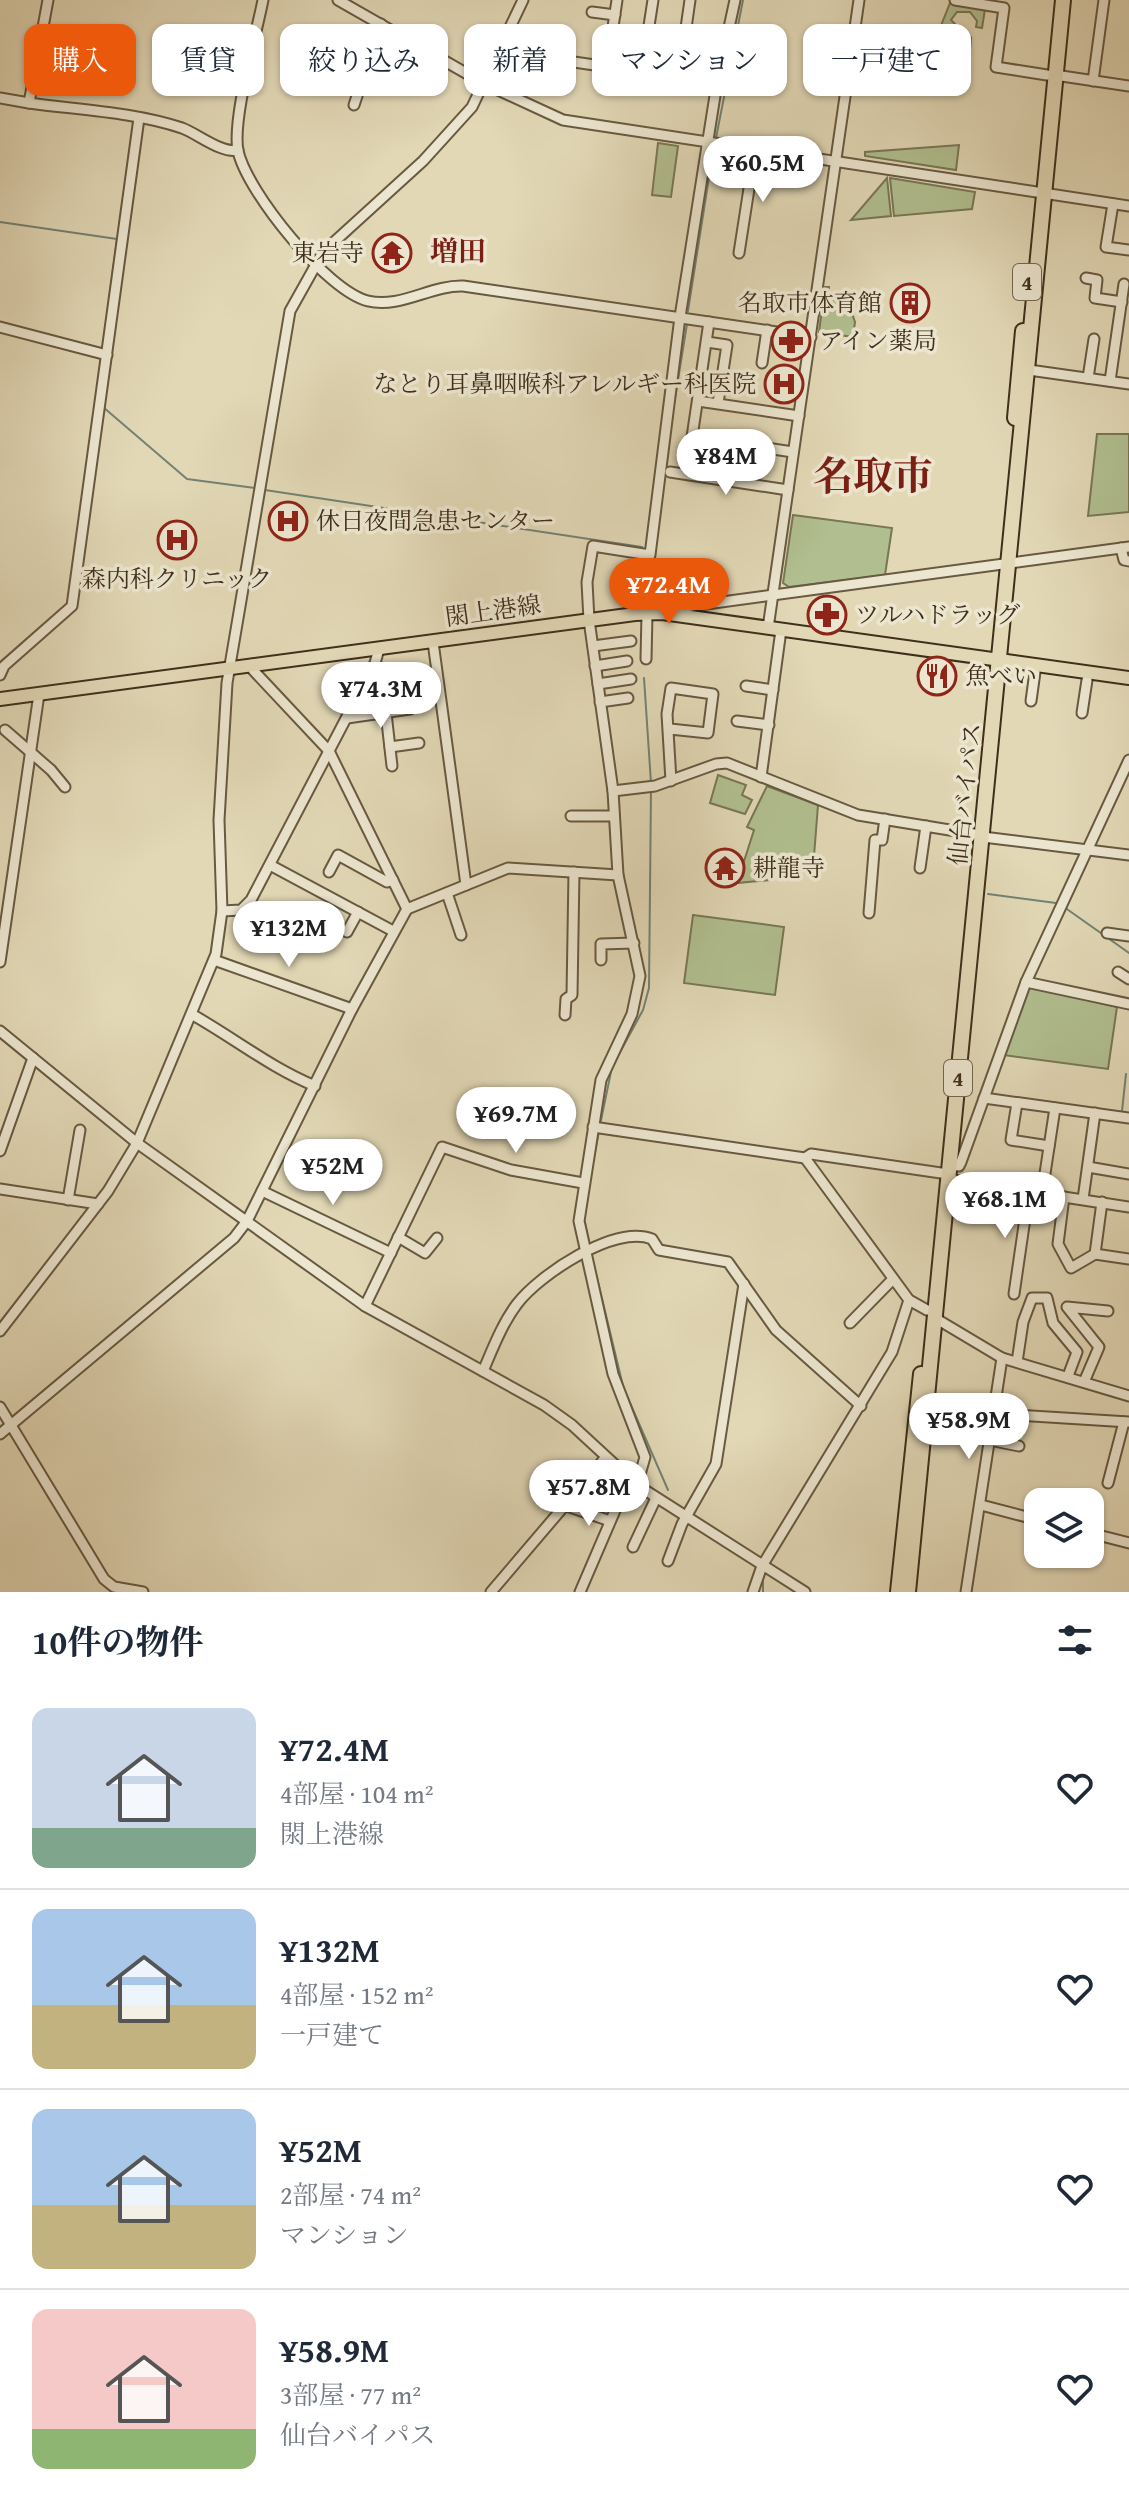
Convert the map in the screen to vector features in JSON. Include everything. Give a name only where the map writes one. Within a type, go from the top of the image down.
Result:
[{"type":"highway","name":"仙台バイパス","points":[[1051,75],[1053,0]]},
{"type":"highway","name":"仙台バイパス","points":[[908,1592],[922,1409],[998,662],[1051,75],[1063,0]]},
{"type":"highway","name":"仙台バイパス","points":[[1006,564],[1029,370],[1040,192]]},
{"type":"highway","name":"仙台バイパス","points":[[898,1592],[922,1409]]},
{"type":"main road","name":"閖上港線","points":[[0,699],[641,614],[693,618],[1129,678]]},
{"type":"main road","name":"閖上港線","points":[[998,662],[1035,672],[1129,686]]},
{"type":"street","points":[[29,103],[48,0]]},
{"type":"street","points":[[263,0],[239,122],[238,150],[243,165],[273,212],[314,265],[336,284],[368,301],[383,303],[438,287],[463,286],[811,337]]},
{"type":"street","points":[[338,0],[381,24]]},
{"type":"street","points":[[512,24],[523,0]]},
{"type":"street","points":[[614,24],[617,0]]},
{"type":"street","points":[[649,24],[653,0]]},
{"type":"street","points":[[687,24],[690,0]]},
{"type":"street","points":[[730,24],[735,0]]},
{"type":"street","points":[[761,777],[773,690],[775,629],[772,596],[859,0]]},
{"type":"street","points":[[955,0],[1004,8],[996,67],[1129,86]]},
{"type":"street","points":[[1093,81],[1104,0]]},
{"type":"street","points":[[592,12],[615,15]]},
{"type":"street","points":[[354,105],[357,96]]},
{"type":"street","points":[[0,1331],[98,1204],[137,1143],[214,960],[222,911],[219,820],[229,668],[284,334],[298,291],[314,265],[346,227],[423,161],[478,96]]},
{"type":"street","points":[[511,96],[563,120],[1129,206]]},
{"type":"street","points":[[637,1485],[645,1464],[643,1451],[616,1383],[589,1248],[579,1221],[583,1183],[597,1128],[603,1073],[637,1000],[640,976],[618,875],[613,791],[589,620],[587,582],[593,546],[650,555],[680,317],[715,96]]},
{"type":"street","points":[[0,98],[139,118],[185,129],[227,151],[238,150]]},
{"type":"street","points":[[0,675],[4,666],[72,606],[139,118]]},
{"type":"street","points":[[739,253],[755,150]]},
{"type":"street","points":[[1113,204],[1106,247],[1129,250]]},
{"type":"street","points":[[1086,278],[1097,280],[1095,298],[1122,302]]},
{"type":"street","points":[[1110,381],[1124,319],[1124,284]]},
{"type":"street","points":[[709,322],[692,437],[793,452]]},
{"type":"street","points":[[0,327],[107,355]]},
{"type":"street","points":[[762,363],[767,330]]},
{"type":"street","points":[[1088,378],[1094,339]]},
{"type":"street","points":[[707,342],[727,345],[718,403]]},
{"type":"street","points":[[1029,370],[1129,384]]},
{"type":"street","points":[[698,401],[799,416]]},
{"type":"street","points":[[670,472],[788,490]]},
{"type":"street","points":[[646,659],[641,614],[1125,547],[1124,560],[1129,561]]},
{"type":"street","points":[[693,618],[699,605]]},
{"type":"street","points":[[593,646],[631,641]]},
{"type":"street","points":[[433,642],[466,885]]},
{"type":"street","points":[[222,911],[241,910],[248,904],[347,718],[379,649]]},
{"type":"street","points":[[595,666],[627,661]]},
{"type":"street","points":[[253,664],[253,670],[329,751],[407,909]]},
{"type":"street","points":[[1031,701],[1035,672]]},
{"type":"street","points":[[598,684],[631,679]]},
{"type":"street","points":[[1082,713],[1087,680]]},
{"type":"street","points":[[746,686],[773,690]]},
{"type":"street","points":[[670,729],[708,733],[713,694],[671,688],[670,729],[671,781]]},
{"type":"street","points":[[0,962],[39,694]]},
{"type":"street","points":[[600,702],[628,698]]},
{"type":"street","points":[[347,718],[410,709]]},
{"type":"street","points":[[386,713],[392,766]]},
{"type":"street","points":[[737,721],[769,725]]},
{"type":"street","points":[[5,730],[65,787]]},
{"type":"street","points":[[390,747],[419,743]]},
{"type":"street","points":[[945,1172],[959,1166],[1026,982],[1126,773],[1129,760]]},
{"type":"street","points":[[613,791],[671,781],[722,763],[858,815],[978,836],[1129,855]]},
{"type":"street","points":[[571,816],[614,816]]},
{"type":"street","points":[[869,913],[875,840],[882,840],[885,819]]},
{"type":"street","points":[[920,868],[926,826]]},
{"type":"street","points":[[329,872],[338,855],[387,882],[393,880]]},
{"type":"street","points":[[270,865],[393,931]]},
{"type":"street","points":[[0,1434],[234,1238],[247,1221],[352,1009],[407,909],[508,868],[618,875]]},
{"type":"street","points":[[565,1015],[566,999],[572,995],[570,927],[574,872]]},
{"type":"street","points":[[447,893],[461,935]]},
{"type":"street","points":[[347,932],[358,912]]},
{"type":"street","points":[[1107,933],[1129,936]]},
{"type":"street","points":[[601,960],[601,944],[634,943]]},
{"type":"street","points":[[214,960],[352,1009]]},
{"type":"street","points":[[1118,972],[1129,979]]},
{"type":"street","points":[[1026,982],[1128,1000]]},
{"type":"street","points":[[193,1015],[242,1043],[281,1072],[315,1086]]},
{"type":"street","points":[[0,1031],[137,1143],[365,1306],[557,1413],[637,1485],[805,1592]]},
{"type":"street","points":[[0,1151],[33,1058]]},
{"type":"street","points":[[984,1098],[1129,1118]]},
{"type":"street","points":[[1017,1103],[1011,1140],[1049,1146]]},
{"type":"street","points":[[1042,1193],[1055,1108]]},
{"type":"street","points":[[1083,1199],[1095,1113]]},
{"type":"street","points":[[597,1128],[805,1158],[811,1154],[945,1172],[1029,1191],[1129,1207]]},
{"type":"street","points":[[68,1200],[80,1130]]},
{"type":"street","points":[[365,1306],[442,1147],[511,1170],[583,1183]]},
{"type":"street","points":[[805,1158],[909,1300],[1002,1358],[1129,1396]]},
{"type":"street","points":[[1088,1167],[1129,1174]]},
{"type":"street","points":[[0,1189],[98,1204]]},
{"type":"street","points":[[262,1191],[391,1253]]},
{"type":"street","points":[[1014,1294],[1029,1191]]},
{"type":"street","points":[[1064,1197],[1058,1244],[1071,1268],[1095,1254],[1129,1259]]},
{"type":"street","points":[[1095,1254],[1102,1202]]},
{"type":"street","points":[[398,1237],[425,1253],[437,1238]]},
{"type":"street","points":[[483,1371],[520,1300],[589,1248],[649,1237],[659,1250],[724,1259],[776,1330],[861,1406]]},
{"type":"street","points":[[850,1323],[893,1279]]},
{"type":"street","points":[[668,1561],[716,1464],[744,1284]]},
{"type":"street","points":[[1017,1362],[1023,1322],[1032,1298],[1047,1298],[1053,1323],[1077,1352],[1068,1376]]},
{"type":"street","points":[[753,1592],[762,1566],[892,1352],[909,1300]]},
{"type":"street","points":[[1084,1382],[1099,1347],[1067,1307],[1108,1311]]},
{"type":"street","points":[[966,1592],[1002,1358]]},
{"type":"street","points":[[0,1407],[104,1579],[114,1587],[143,1592]]},
{"type":"street","points":[[922,1409],[1127,1422],[1108,1483]]},
{"type":"street","points":[[989,1440],[1019,1446]]},
{"type":"street","points":[[491,1592],[606,1457]]},
{"type":"street","points":[[580,1592],[629,1478]]},
{"type":"street","points":[[633,1547],[656,1498]]},
{"type":"street","points":[[981,1505],[1024,1516]]},
{"type":"street","points":[[567,1506],[610,1521]]},
{"type":"street","points":[[1104,1537],[1129,1543]]},
{"type":"green space","points":[[950,3],[985,9],[982,28],[976,27],[977,21],[970,12],[957,12],[951,20],[955,24],[942,24]]},
{"type":"green space","points":[[658,143],[678,146],[671,197],[652,195]]},
{"type":"green space","points":[[959,145],[956,170],[865,156],[865,152]]},
{"type":"green space","points":[[887,178],[891,216],[851,220]]},
{"type":"green space","points":[[890,178],[975,192],[972,209],[894,216]]},
{"type":"green space","points":[[825,287],[829,287],[828,293],[846,296],[855,322],[853,337],[819,332]]},
{"type":"green space","points":[[1097,434],[1129,434],[1129,512],[1088,516]]},
{"type":"green space","points":[[793,515],[892,528],[885,575],[789,587],[783,583]]},
{"type":"green space","points":[[718,775],[746,785],[742,795],[752,800],[745,814],[710,803]]},
{"type":"green space","points":[[767,786],[818,805],[813,869],[782,864],[771,880],[737,883],[754,830],[747,827]]},
{"type":"green space","points":[[693,915],[784,927],[775,995],[684,983]]},
{"type":"green space","points":[[1027,985],[1117,1007],[1108,1069],[1003,1055]]},
{"type":"waterway","points":[[716,138],[743,0]]},
{"type":"waterway","points":[[688,311],[713,152]]},
{"type":"waterway","points":[[0,222],[117,239],[103,346]]},
{"type":"waterway","points":[[672,417],[687,324]]},
{"type":"waterway","points":[[109,373],[112,352]]},
{"type":"waterway","points":[[103,407],[187,479],[255,488]]},
{"type":"waterway","points":[[265,490],[642,547]]},
{"type":"waterway","points":[[644,678],[651,783]]},
{"type":"waterway","points":[[600,1125],[612,1067],[643,1010],[649,988],[651,789]]},
{"type":"waterway","points":[[988,894],[1056,903]]},
{"type":"waterway","points":[[1064,907],[1129,953]]},
{"type":"waterway","points":[[1122,1111],[1126,1074]]},
{"type":"waterway","points":[[592,1168],[599,1131]]},
{"type":"waterway","points":[[584,1218],[590,1247]]},
{"type":"waterway","points":[[591,1253],[624,1390]]},
{"type":"waterway","points":[[627,1396],[668,1490]]},
{"type":"waterway","points":[[763,1582],[763,1592]]},
{"type":"place","name":"東岩寺","points":[[392,253]]},
{"type":"place","name":"名取市体育館","points":[[910,303]]},
{"type":"place","name":"アイン薬局","points":[[791,341]]},
{"type":"place","name":"なとり耳鼻咽喉科アレルギー科医院","points":[[784,384]]},
{"type":"place","name":"休日夜間急患センター","points":[[288,521]]},
{"type":"place","name":"森内科クリニック","points":[[177,540]]},
{"type":"place","name":"ツルハドラッグ","points":[[827,615]]},
{"type":"place","name":"魚べい","points":[[937,676]]},
{"type":"place","name":"耕龍寺","points":[[725,868]]},
{"type":"district","name":"増田","points":[[458,251]]},
{"type":"district","name":"名取市","points":[[873,476]]}]
